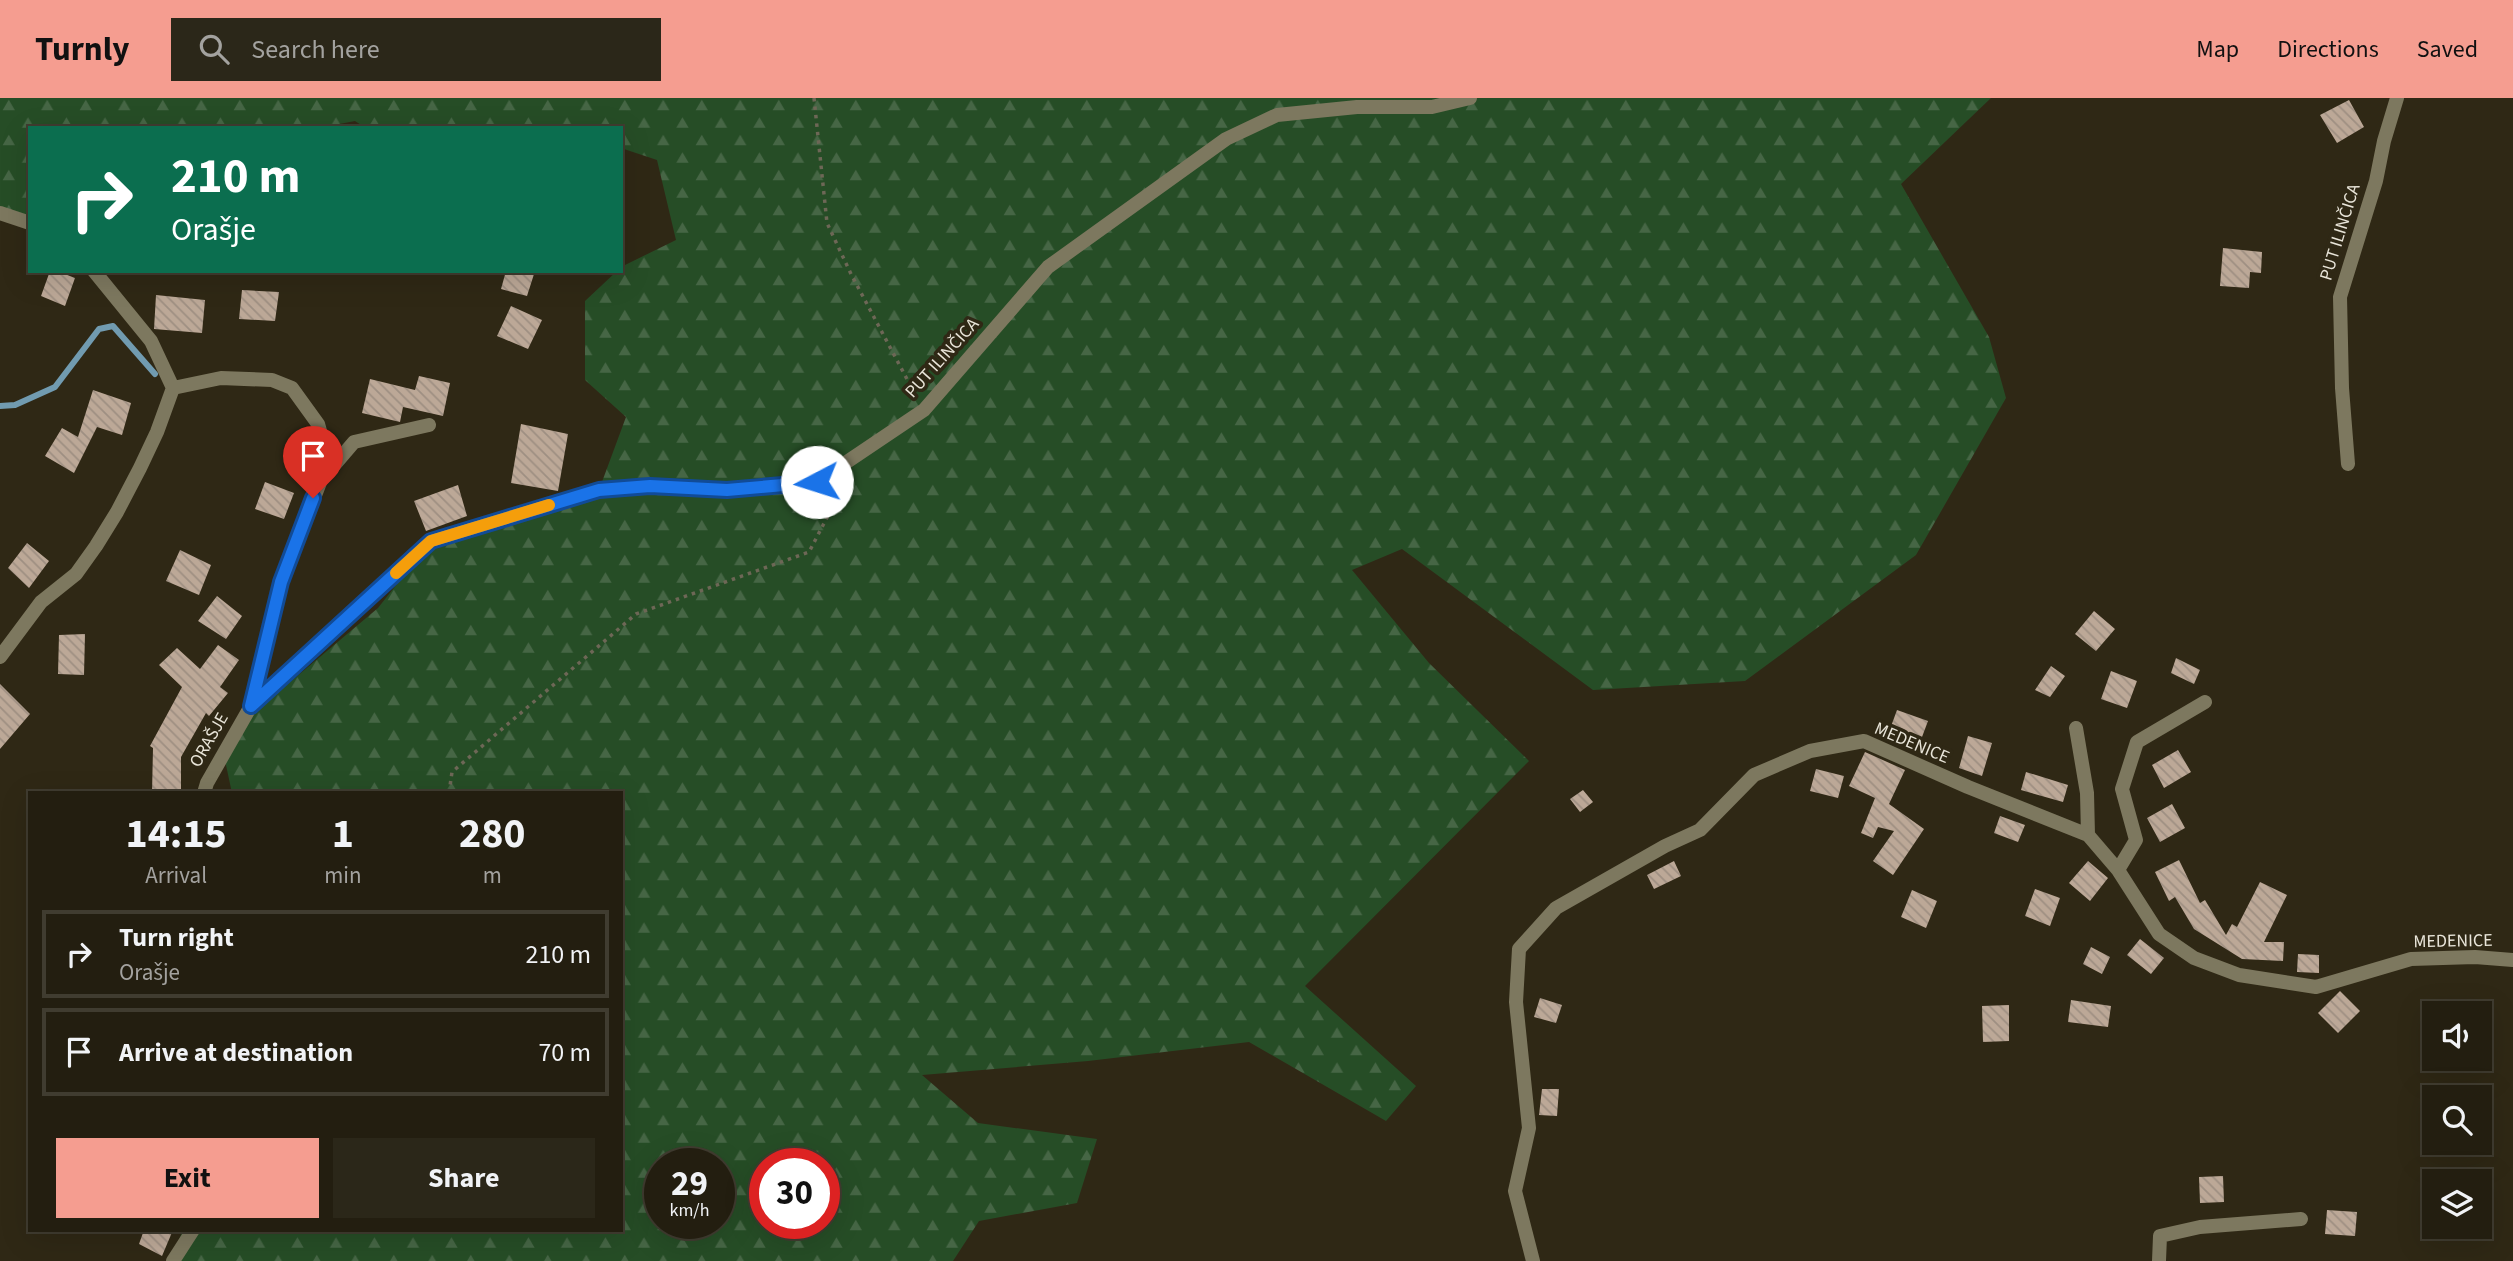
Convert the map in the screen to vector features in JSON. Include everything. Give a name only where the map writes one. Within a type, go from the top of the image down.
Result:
[{"type":"street","name":"PUT ILINČICA","points":[[251,706],[431,541],[599,490],[650,486],[727,490],[817,482],[924,410],[1048,267],[1226,139],[1277,115],[1357,107],[1432,107],[1470,98]]},
{"type":"street","name":"PUT ILINČICA","points":[[2348,464],[2342,388],[2340,297],[2376,181],[2397,98]]},
{"type":"street","points":[[0,213],[28,222]]},
{"type":"street","points":[[0,657],[41,602],[76,574],[96,546],[117,512],[158,432],[173,388],[151,341],[96,273]]},
{"type":"street","name":"ORAŠJE","points":[[173,388],[221,378],[272,380],[292,388],[317,424],[327,456],[321,480],[281,582],[251,706],[206,783],[204,791]]},
{"type":"street","points":[[321,480],[354,442],[429,425]]},
{"type":"street","points":[[2118,870],[2136,840],[2122,789],[2137,742],[2205,702]]},
{"type":"street","points":[[2076,728],[2087,793],[2088,835]]},
{"type":"street","name":"MEDENICE","points":[[1532,1261],[1515,1191],[1529,1128],[1516,1002],[1519,949],[1556,908],[1665,846],[1700,830],[1754,775],[1810,751],[1864,741],[1968,787],[2088,835],[2118,870],[2159,934],[2194,958],[2239,975],[2316,987],[2411,959],[2475,957],[2513,960]]},
{"type":"street","points":[[2159,1261],[2160,1236],[2200,1227],[2301,1219]]},
{"type":"street","points":[[173,1261],[192,1232]]},
{"type":"path","points":[[814,98],[827,223],[851,274],[924,410]]},
{"type":"path","points":[[449,791],[452,772],[636,614],[809,552],[844,485]]},
{"type":"green space","points":[[0,98],[1991,98],[1901,184],[1989,337],[2006,398],[1916,555],[1745,681],[1593,690],[1402,549],[1352,570],[1429,663],[1529,761],[1305,986],[1416,1086],[1386,1121],[1249,1042],[1088,1061],[922,1075],[978,1123],[1097,1139],[1077,1203],[979,1221],[953,1261],[170,1261],[182,1232],[623,1232],[623,791],[232,791],[223,751],[257,710],[378,608],[431,541],[599,490],[626,417],[585,380],[585,301],[615,273],[623,273],[625,265],[676,240],[657,160],[623,149],[623,126],[363,126],[355,121],[329,126],[28,126],[28,222],[0,213]]},
{"type":"building","points":[[2349,100],[2364,127],[2337,143],[2320,115]]},
{"type":"building","points":[[2223,248],[2262,252],[2261,273],[2250,272],[2249,288],[2220,286]]},
{"type":"building","points":[[49,273],[62,273],[75,278],[65,306],[41,296]]},
{"type":"building","points":[[505,273],[534,273],[527,296],[501,289]]},
{"type":"building","points":[[242,290],[279,292],[275,321],[239,319]]},
{"type":"building","points":[[156,295],[205,300],[202,333],[154,329]]},
{"type":"building","points":[[511,306],[542,320],[528,349],[497,336]]},
{"type":"building","points":[[419,376],[450,383],[443,416],[403,407],[400,422],[362,413],[370,379],[415,390]]},
{"type":"building","points":[[93,390],[131,403],[122,435],[97,427],[74,473],[45,456],[62,428],[78,437]]},
{"type":"building","points":[[521,424],[568,434],[558,491],[511,483]]},
{"type":"building","points":[[265,482],[294,493],[284,519],[255,509]]},
{"type":"building","points":[[458,485],[467,516],[426,531],[414,501]]},
{"type":"building","points":[[27,543],[49,561],[29,588],[8,568]]},
{"type":"building","points":[[180,550],[211,565],[199,595],[166,581]]},
{"type":"building","points":[[217,596],[242,616],[226,639],[198,621]]},
{"type":"building","points":[[2094,611],[2115,629],[2096,651],[2075,634]]},
{"type":"building","points":[[85,634],[84,675],[58,674],[59,635]]},
{"type":"building","points":[[218,645],[239,660],[220,687],[228,693],[209,716],[206,713],[181,757],[181,791],[152,791],[153,748],[150,746],[182,687],[159,665],[177,648],[200,669]]},
{"type":"building","points":[[2176,658],[2200,670],[2194,684],[2171,673]]},
{"type":"building","points":[[2051,666],[2065,676],[2050,697],[2035,690]]},
{"type":"building","points":[[2111,671],[2137,681],[2127,708],[2101,699]]},
{"type":"building","points":[[0,684],[30,714],[0,749]]},
{"type":"building","points":[[1897,710],[1928,721],[1916,753],[1886,740]]},
{"type":"building","points":[[1968,736],[1992,743],[1982,776],[1959,768]]},
{"type":"building","points":[[2178,750],[2191,772],[2164,788],[2152,765]]},
{"type":"building","points":[[1865,752],[1905,770],[1889,804],[1924,829],[1893,875],[1873,861],[1894,831],[1878,827],[1873,838],[1861,833],[1875,798],[1849,786]]},
{"type":"building","points":[[1816,769],[1844,776],[1838,798],[1810,791]]},
{"type":"building","points":[[2026,772],[2068,785],[2063,802],[2021,790]]},
{"type":"building","points":[[1583,790],[1593,802],[1580,812],[1570,799]]},
{"type":"building","points":[[2172,804],[2185,828],[2160,842],[2147,818]]},
{"type":"building","points":[[2000,816],[2025,825],[2018,842],[1994,833]]},
{"type":"building","points":[[2179,860],[2200,903],[2205,900],[2226,935],[2232,924],[2237,927],[2260,882],[2287,895],[2264,942],[2284,942],[2283,961],[2242,959],[2194,929],[2175,897],[2169,901],[2155,872]]},
{"type":"building","points":[[1674,861],[1681,876],[1654,889],[1647,875]]},
{"type":"building","points":[[2088,861],[2108,878],[2090,901],[2069,883]]},
{"type":"building","points":[[2035,889],[2060,898],[2050,926],[2025,916]]},
{"type":"building","points":[[1912,890],[1937,901],[1926,928],[1901,917]]},
{"type":"building","points":[[2140,939],[2164,958],[2151,974],[2127,955]]},
{"type":"building","points":[[2091,947],[2110,957],[2102,974],[2083,964]]},
{"type":"building","points":[[2298,954],[2319,955],[2319,973],[2297,972]]},
{"type":"building","points":[[2340,991],[2360,1011],[2338,1033],[2318,1013]]},
{"type":"building","points":[[1540,998],[1562,1005],[1556,1023],[1534,1017]]},
{"type":"building","points":[[2071,1000],[2111,1006],[2108,1027],[2068,1022]]},
{"type":"building","points":[[2009,1005],[2009,1041],[1983,1042],[1982,1006]]},
{"type":"building","points":[[1542,1089],[1559,1089],[1557,1116],[1539,1115]]},
{"type":"building","points":[[2223,1176],[2224,1202],[2200,1203],[2199,1177]]},
{"type":"building","points":[[2327,1210],[2357,1212],[2355,1236],[2325,1234]]},
{"type":"building","points":[[143,1232],[172,1232],[162,1256],[139,1244]]},
{"type":"waterway","points":[[0,406],[15,405],[55,387],[99,329],[113,326],[155,374]]},
{"type":"slow traffic","points":[[396,573],[431,541],[549,505]]},
{"type":"route","points":[[313,498],[281,582],[251,706],[431,541],[599,490],[650,486],[727,490],[817,482]]}]
